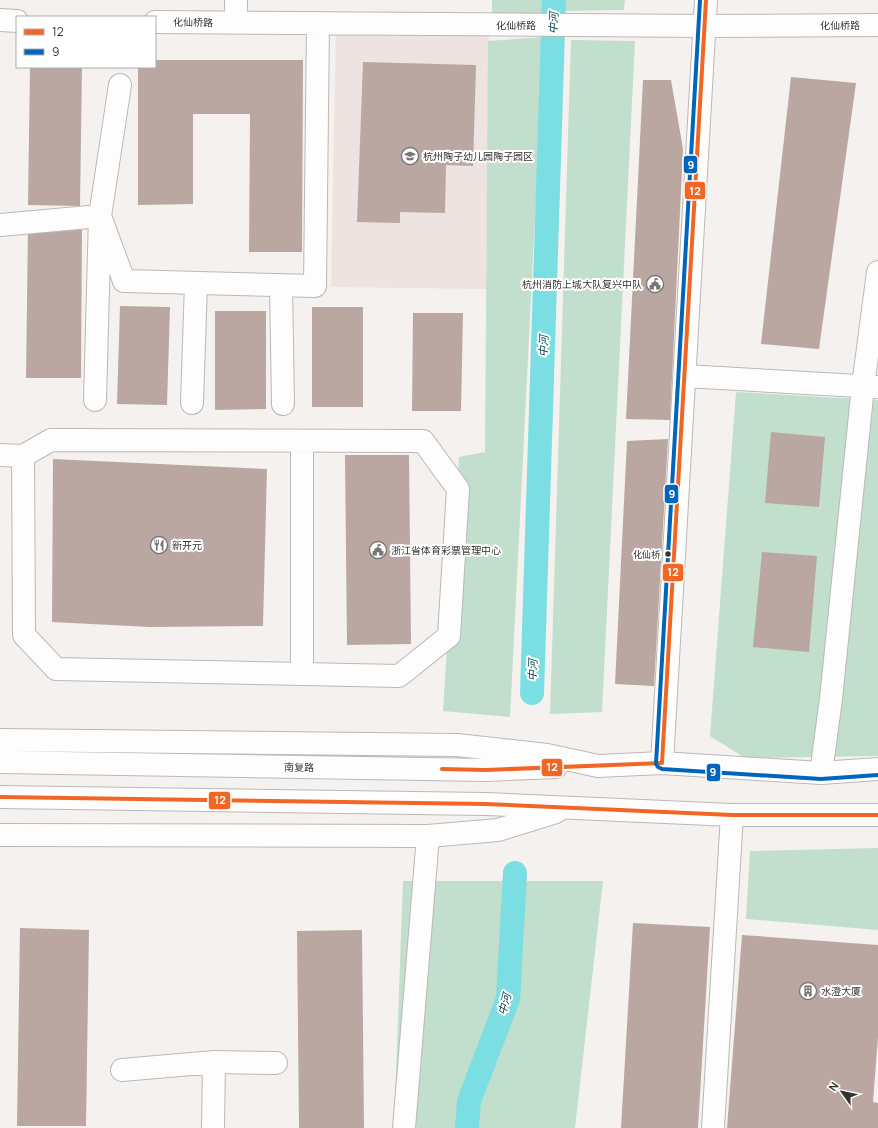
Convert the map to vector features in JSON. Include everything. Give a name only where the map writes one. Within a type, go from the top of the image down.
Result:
[{"type":"main road","points":[[236,0],[236,23]]},
{"type":"main road","points":[[662,763],[706,0]]},
{"type":"main road","points":[[0,20],[16,21]]},
{"type":"main road","name":"化仙桥路","points":[[156,22],[705,26],[878,25]]},
{"type":"main road","points":[[100,216],[124,281],[315,286],[318,23]]},
{"type":"main road","points":[[95,400],[100,216],[120,85]]},
{"type":"main road","points":[[0,225],[100,216]]},
{"type":"main road","points":[[821,773],[870,386],[878,272]]},
{"type":"main road","points":[[192,403],[196,283]]},
{"type":"main road","points":[[282,285],[283,404]]},
{"type":"main road","points":[[685,376],[870,386]]},
{"type":"main road","points":[[0,455],[23,456],[51,440],[423,441],[458,489],[449,636],[399,676],[56,669],[24,635],[23,456]]},
{"type":"main road","points":[[302,441],[302,674]]},
{"type":"main road","points":[[0,740],[457,745],[547,755],[598,766],[662,763],[821,773],[878,769]]},
{"type":"main road","name":"南复路","points":[[0,762],[486,770],[598,766]]},
{"type":"main road","points":[[0,797],[486,804],[732,815],[878,815]]},
{"type":"main road","points":[[0,835],[428,836],[498,830],[569,808]]},
{"type":"main road","points":[[713,1128],[732,815]]},
{"type":"main road","points":[[404,1128],[428,836]]},
{"type":"main road","points":[[213,1128],[214,1062]]},
{"type":"main road","points":[[122,1070],[214,1062],[276,1063]]},
{"type":"shaded area","name":"杭州陶子幼儿园陶子园区","points":[[336,23],[489,25],[486,289],[331,287]]},
{"type":"green space","points":[[492,0],[543,0],[543,14],[492,14]]},
{"type":"green space","points":[[562,0],[625,0],[624,10],[562,11]]},
{"type":"green space","points":[[544,37],[510,717],[443,711],[459,457],[485,452],[488,41]]},
{"type":"green space","points":[[571,40],[635,41],[602,712],[550,714]]},
{"type":"green space","points":[[736,392],[878,400],[878,756],[745,758],[710,736]]},
{"type":"green space","points":[[878,848],[878,930],[746,919],[750,851]]},
{"type":"green space","points":[[403,881],[603,881],[575,1128],[394,1128]]},
{"type":"building","points":[[156,60],[303,60],[302,252],[249,252],[250,114],[193,114],[193,204],[138,205],[138,68],[156,68]]},
{"type":"building","points":[[363,62],[476,65],[473,166],[446,165],[445,213],[400,212],[400,223],[357,222]]},
{"type":"building","points":[[30,68],[82,68],[80,206],[28,205]]},
{"type":"building","points":[[791,77],[856,83],[819,349],[761,344]]},
{"type":"building","name":"杭州消防上城大队复兴中队","points":[[643,80],[671,80],[683,149],[670,420],[626,419]]},
{"type":"building","points":[[28,227],[82,227],[81,378],[26,378]]},
{"type":"building","points":[[120,306],[170,307],[167,405],[117,404]]},
{"type":"building","points":[[312,307],[363,307],[363,407],[312,407]]},
{"type":"building","points":[[215,311],[266,311],[266,409],[215,410]]},
{"type":"building","points":[[413,313],[463,313],[461,411],[412,411]]},
{"type":"building","points":[[771,432],[825,437],[819,507],[765,503]]},
{"type":"building","points":[[668,439],[654,686],[615,684],[627,441]]},
{"type":"building","name":"浙江省体育彩票管理中心","points":[[345,455],[409,455],[411,644],[347,645]]},
{"type":"building","name":"新开元","points":[[53,459],[267,469],[263,626],[150,627],[52,622]]},
{"type":"building","points":[[762,552],[817,556],[809,652],[753,647]]},
{"type":"building","points":[[633,923],[710,927],[698,1128],[621,1128]]},
{"type":"building","points":[[20,928],[89,930],[86,1126],[17,1126]]},
{"type":"building","points":[[362,930],[364,1128],[299,1128],[297,931]]},
{"type":"building","name":"水澄大厦","points":[[742,935],[878,945],[878,1037],[873,1102],[878,1103],[878,1128],[727,1128]]},
{"type":"waterway","name":"中河","points":[[532,693],[554,0]]},
{"type":"waterway","name":"中河","points":[[467,1128],[469,1101],[508,999],[515,873]]},
{"type":"transit line","name":"9","points":[[700,0],[656,764],[662,769],[821,779],[878,775]]},
{"type":"transit line","name":"12","points":[[662,763],[706,0]]},
{"type":"transit line","name":"12","points":[[442,769],[486,770],[662,763]]},
{"type":"transit line","name":"12","points":[[0,797],[486,804],[732,815],[878,815]]},
{"type":"place","name":"杭州陶子幼儿园陶子园区","points":[[410,156]]},
{"type":"place","name":"杭州消防上城大队复兴中队","points":[[655,284]]},
{"type":"place","name":"新开元","points":[[159,545]]},
{"type":"place","name":"浙江省体育彩票管理中心","points":[[378,550]]},
{"type":"place","name":"化仙桥","points":[[668,554]]},
{"type":"place","name":"水澄大厦","points":[[808,991]]}]
